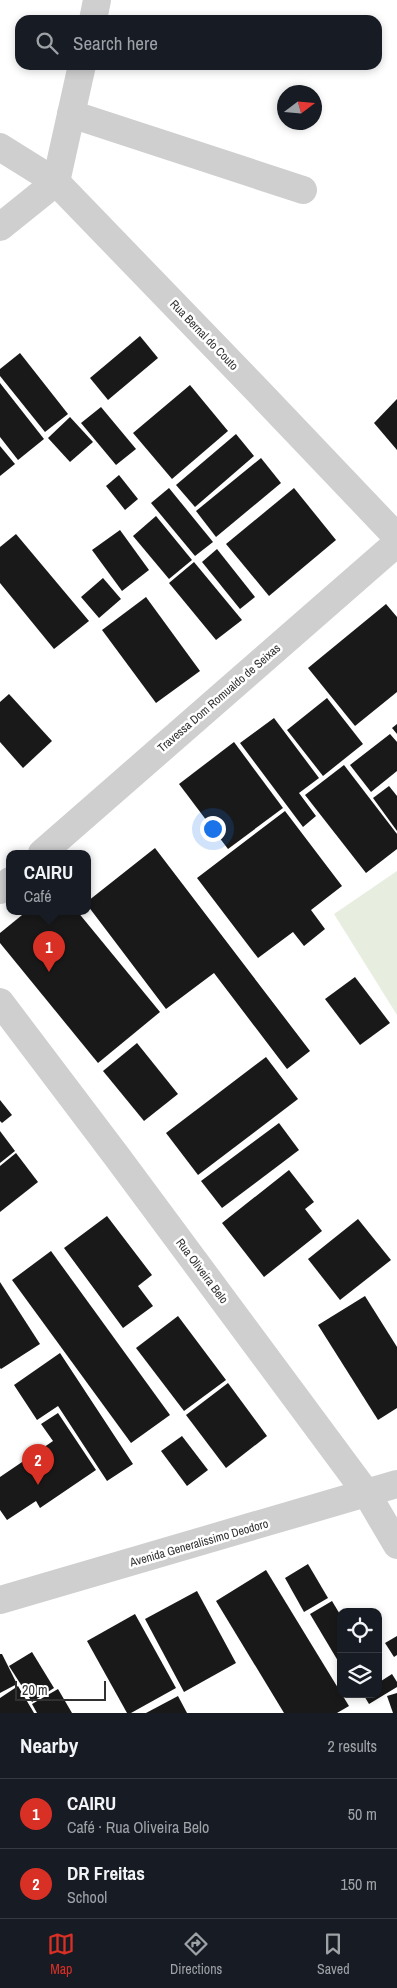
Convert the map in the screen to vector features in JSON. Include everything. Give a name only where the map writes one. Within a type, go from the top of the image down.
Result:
[{"type":"street","points":[[94,15],[97,0]]},
{"type":"street","points":[[0,227],[56,182],[81,70]]},
{"type":"street","points":[[71,114],[302,190]]},
{"type":"street","name":"Rua Bernal do Couto","points":[[0,146],[56,182],[397,537]]},
{"type":"street","name":"Travessa Dom Romualdo de Seixas","points":[[45,850],[397,543]]},
{"type":"street","name":"Rua Oliveira Belo","points":[[0,1002],[118,1158],[366,1494],[397,1545]]},
{"type":"street","name":"Avenida Generalíssimo Deodoro","points":[[0,1600],[397,1484]]},
{"type":"shaded area","points":[[397,871],[397,1015],[334,914]]},
{"type":"building","points":[[140,336],[158,358],[108,400],[90,378]]},
{"type":"building","points":[[20,353],[68,414],[45,432],[0,376],[0,369]]},
{"type":"building","points":[[0,383],[44,439],[18,460],[0,437]]},
{"type":"building","points":[[190,385],[228,431],[172,479],[133,433]]},
{"type":"building","points":[[397,399],[397,450],[374,423]]},
{"type":"building","points":[[101,407],[136,449],[116,465],[81,423]]},
{"type":"building","points":[[70,417],[93,442],[70,462],[48,438]]},
{"type":"building","points":[[236,434],[254,456],[195,507],[176,485]]},
{"type":"building","points":[[0,446],[15,464],[0,476]]},
{"type":"building","points":[[261,458],[281,483],[216,537],[196,511]]},
{"type":"building","points":[[119,475],[138,499],[125,510],[106,486]]},
{"type":"building","points":[[169,488],[213,542],[195,556],[151,503]]},
{"type":"building","points":[[294,488],[336,540],[269,596],[226,544]]},
{"type":"building","points":[[156,516],[192,560],[169,579],[133,536]]},
{"type":"building","points":[[120,530],[149,570],[122,591],[92,550]]},
{"type":"building","points":[[16,534],[89,621],[54,649],[0,583],[0,547]]},
{"type":"building","points":[[217,549],[255,597],[240,609],[202,562]]},
{"type":"building","points":[[194,562],[242,620],[216,640],[169,583]]},
{"type":"building","points":[[103,578],[121,599],[99,618],[81,597]]},
{"type":"building","points":[[146,597],[200,671],[156,703],[102,630]]},
{"type":"building","points":[[386,604],[397,617],[397,692],[355,726],[308,668]]},
{"type":"building","points":[[9,694],[52,741],[23,768],[0,742],[0,702]]},
{"type":"building","points":[[327,698],[363,744],[323,776],[287,730]]},
{"type":"building","points":[[274,718],[319,778],[299,793],[316,816],[303,827],[240,743]]},
{"type":"building","points":[[397,724],[397,734],[392,728]]},
{"type":"building","points":[[390,734],[397,742],[397,771],[371,792],[350,765]]},
{"type":"building","points":[[234,742],[283,808],[228,849],[179,784]]},
{"type":"building","points":[[344,765],[397,834],[397,849],[366,873],[305,795]]},
{"type":"building","points":[[389,786],[397,796],[397,831],[373,798]]},
{"type":"building","points":[[285,811],[342,886],[311,910],[325,929],[304,946],[293,932],[258,958],[197,878]]},
{"type":"building","points":[[155,848],[310,1051],[287,1069],[214,973],[166,1009],[91,910],[91,899]]},
{"type":"building","points":[[22,915],[80,915],[160,1012],[98,1063],[0,943],[0,933]]},
{"type":"building","points":[[355,977],[390,1023],[360,1045],[325,999]]},
{"type":"building","points":[[137,1043],[178,1094],[144,1121],[103,1071]]},
{"type":"building","points":[[266,1057],[298,1099],[198,1175],[166,1133]]},
{"type":"building","points":[[0,1100],[12,1115],[2,1123],[0,1121]]},
{"type":"building","points":[[279,1123],[299,1150],[222,1208],[201,1181]]},
{"type":"building","points":[[0,1131],[15,1151],[0,1163]]},
{"type":"building","points":[[16,1153],[38,1182],[0,1212],[0,1166]]},
{"type":"building","points":[[289,1170],[314,1202],[305,1209],[322,1231],[264,1277],[222,1223]]},
{"type":"building","points":[[107,1216],[152,1275],[138,1286],[153,1306],[123,1328],[64,1248]]},
{"type":"building","points":[[358,1219],[391,1260],[340,1300],[308,1259]]},
{"type":"building","points":[[51,1251],[170,1415],[131,1443],[12,1280]]},
{"type":"building","points":[[0,1282],[40,1344],[1,1369],[0,1368]]},
{"type":"building","points":[[365,1296],[397,1347],[397,1408],[378,1420],[318,1325]]},
{"type":"building","points":[[178,1316],[226,1380],[184,1411],[136,1348]]},
{"type":"building","points":[[60,1353],[133,1464],[107,1481],[58,1406],[37,1420],[14,1385]]},
{"type":"building","points":[[228,1383],[267,1436],[226,1468],[186,1415]]},
{"type":"building","points":[[58,1413],[96,1470],[40,1508],[36,1501],[7,1520],[0,1510],[0,1477],[53,1441],[41,1424]]},
{"type":"building","points":[[182,1436],[208,1470],[187,1486],[161,1451]]},
{"type":"building","points":[[308,1564],[328,1598],[304,1612],[285,1578]]},
{"type":"building","points":[[266,1570],[337,1686],[337,1698],[344,1698],[349,1706],[337,1713],[284,1713],[216,1601]]},
{"type":"building","points":[[197,1591],[236,1663],[184,1692],[145,1619]]},
{"type":"building","points":[[332,1601],[337,1609],[337,1659],[310,1614]]},
{"type":"building","points":[[135,1614],[176,1688],[131,1713],[127,1713],[87,1641]]},
{"type":"building","points":[[397,1636],[397,1655],[394,1657],[385,1643]]},
{"type":"building","points":[[32,1652],[54,1688],[32,1702],[9,1666]]},
{"type":"building","points":[[0,1654],[2,1654],[17,1684],[0,1693]]},
{"type":"building","points":[[392,1674],[397,1682],[397,1687],[382,1696],[382,1680]]},
{"type":"building","points":[[18,1686],[34,1713],[0,1713],[0,1698]]},
{"type":"building","points":[[58,1689],[72,1713],[37,1713],[32,1704]]},
{"type":"building","points":[[397,1693],[397,1713],[393,1713],[387,1696]]},
{"type":"building","points":[[178,1696],[187,1713],[146,1713]]},
{"type":"building","points":[[365,1698],[379,1698],[369,1704]]},
{"type":"place","name":"CAIRU","points":[[49,972]]},
{"type":"place","name":"DR Freitas","points":[[38,1485]]}]
